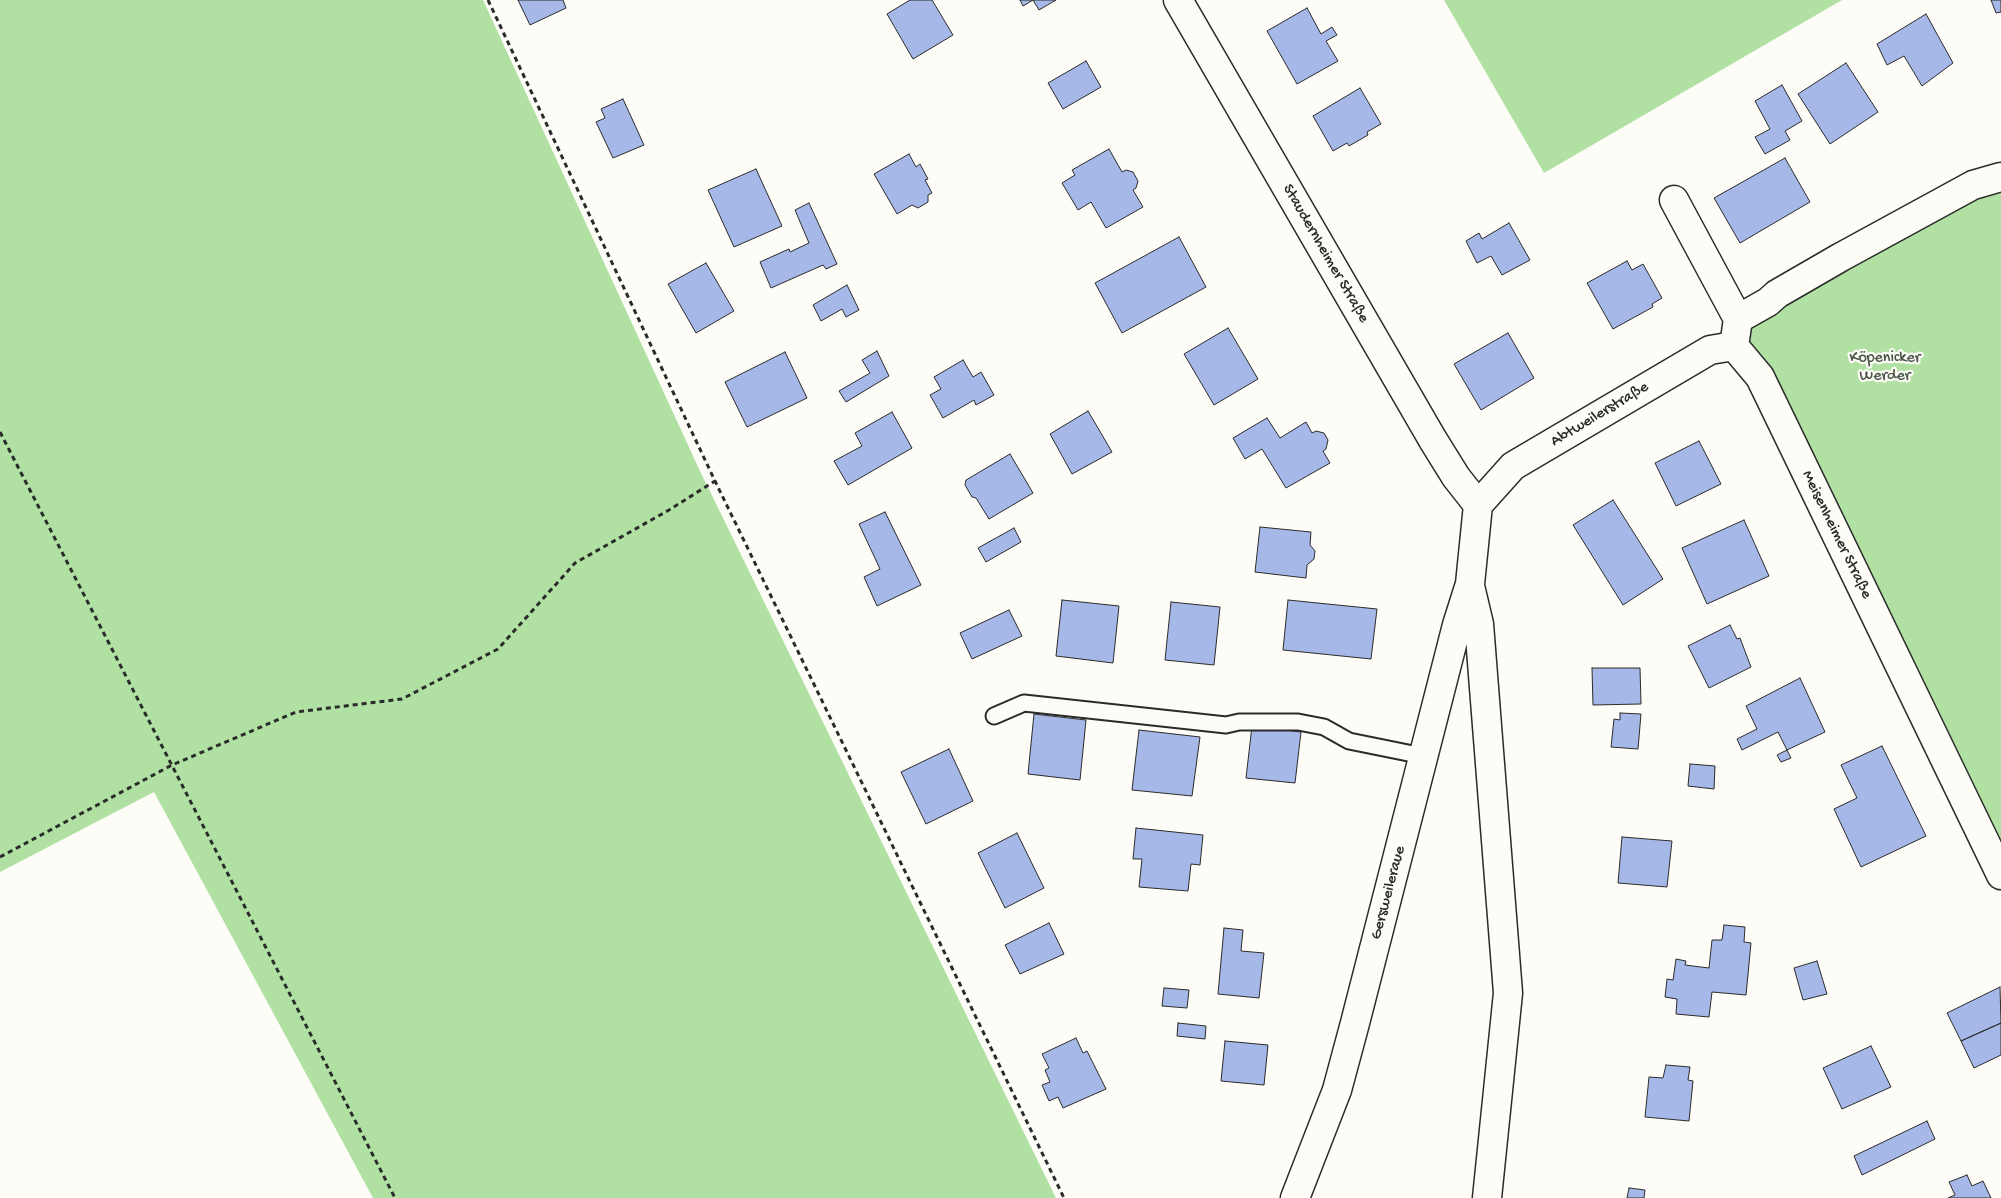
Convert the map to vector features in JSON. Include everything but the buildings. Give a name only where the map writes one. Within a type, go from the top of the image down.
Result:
[{"type":"street","name":"Staudernheimer Straße","points":[[1178,0],[1433,440],[1456,477],[1478,505]]},
{"type":"street","points":[[1738,319],[1768,302],[1776,294],[1973,185],[2001,177]]},
{"type":"street","points":[[1674,200],[1738,319],[1734,346]]},
{"type":"street","name":"Abtweilerstraße","points":[[1478,505],[1514,466],[1710,350],[1734,346]]},
{"type":"street","name":"Meisenheimer Straße","points":[[1734,346],[1760,377],[2001,875]]},
{"type":"street","name":"Gersweileraue","points":[[1295,1198],[1337,1090],[1457,625],[1470,584],[1478,505]]},
{"type":"street","name":"Gersweileraue","points":[[1470,584],[1479,624],[1508,994],[1487,1198]]},
{"type":"lane","points":[[994,716],[1024,703],[1226,725],[1239,722],[1298,722],[1324,728],[1349,742],[1423,756]]},
{"type":"path","points":[[488,0],[716,481],[1064,1198]]},
{"type":"path","points":[[0,432],[395,1198]]},
{"type":"path","points":[[0,857],[172,765],[296,712],[402,698],[498,649],[575,564],[716,481]]},
{"type":"green space","points":[[0,0],[483,0],[700,471],[1056,1198],[373,1198],[154,792],[0,872]]},
{"type":"green space","points":[[1444,0],[1842,0],[1544,173]]},
{"type":"green space","name":"Köpenicker Werder","points":[[2001,182],[2001,874],[1760,377],[1738,319]]}]
